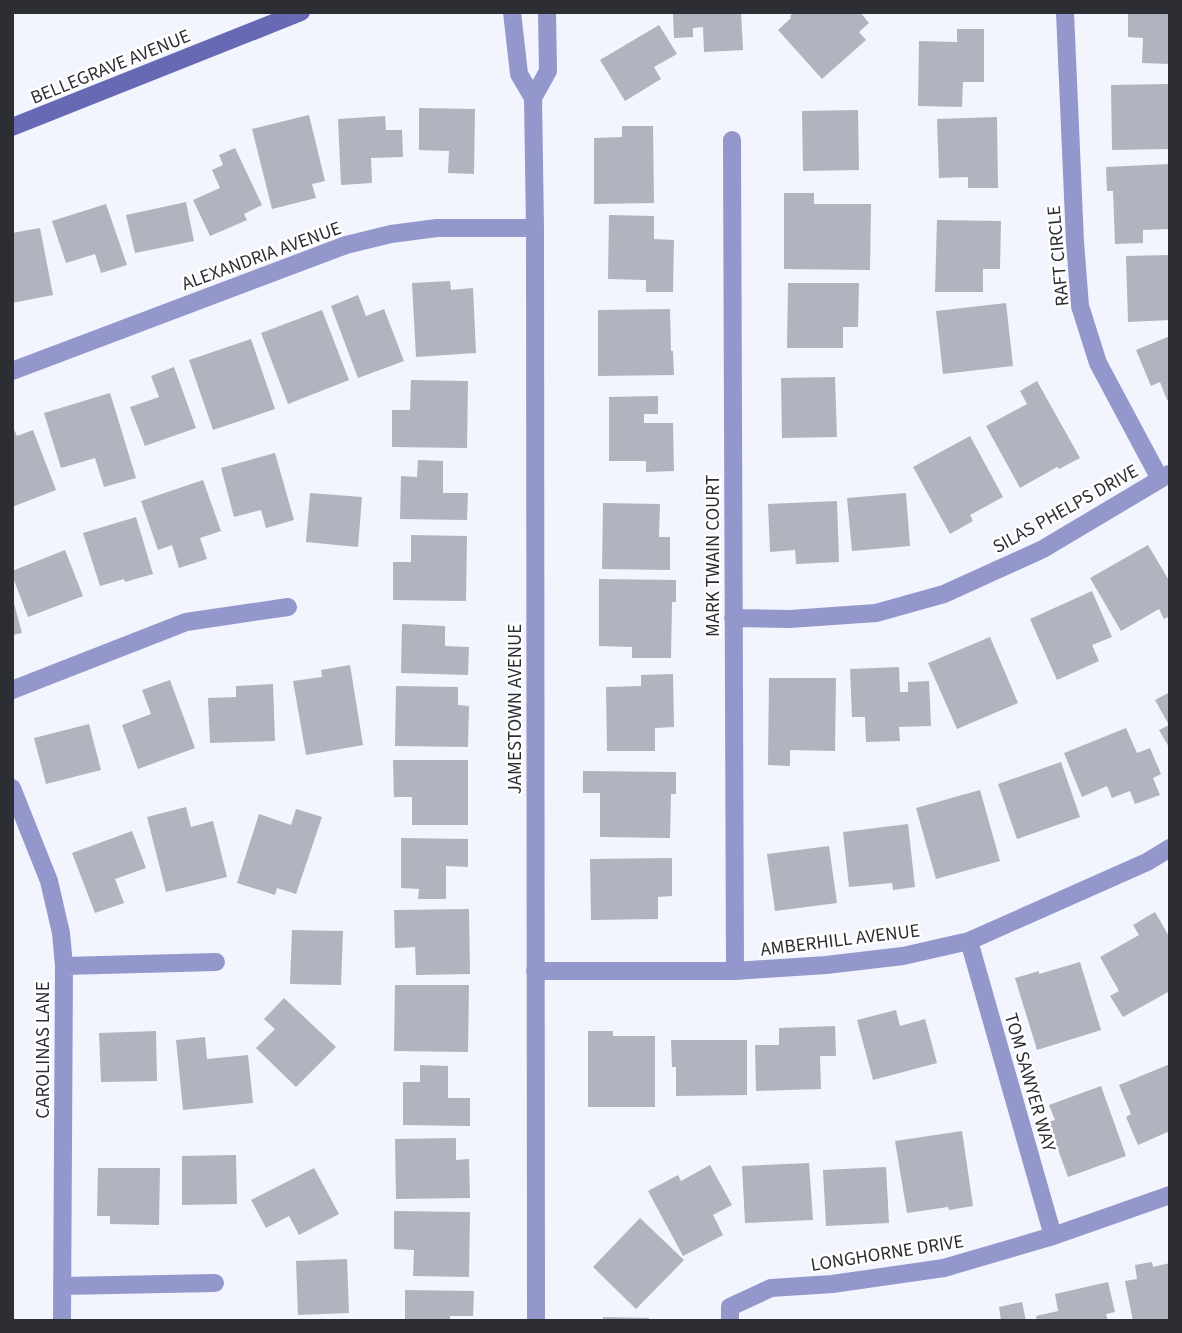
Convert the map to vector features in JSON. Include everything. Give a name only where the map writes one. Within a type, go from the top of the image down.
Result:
[{"type":"main road","name":"BELLEGRAVE AVENUE","points":[[12,127],[301,12]]},
{"type":"street","name":"JAMESTOWN AVENUE","points":[[512,12],[519,74],[533,98],[536,1321]]},
{"type":"street","name":"JAMESTOWN AVENUE","points":[[533,98],[548,71],[547,12]]},
{"type":"street","name":"RAFT CIRCLE","points":[[1065,12],[1074,242],[1080,306],[1098,363],[1165,476]]},
{"type":"street","name":"MARK TWAIN COURT","points":[[732,140],[735,971]]},
{"type":"street","name":"ALEXANDRIA AVENUE","points":[[12,371],[346,245],[391,234],[437,228],[535,228]]},
{"type":"street","name":"SILAS PHELPS DRIVE","points":[[733,618],[790,619],[876,613],[944,594],[1043,549],[1165,476]]},
{"type":"street","points":[[12,690],[186,622],[288,607]]},
{"type":"street","name":"CAROLINAS LANE","points":[[12,788],[49,881],[61,933],[64,967],[62,1321]]},
{"type":"street","name":"AMBERHILL AVENUE","points":[[535,971],[735,971],[826,965],[903,956],[970,941],[1147,862],[1170,848]]},
{"type":"street","name":"TOM SAWYER WAY","points":[[970,941],[1053,1236]]},
{"type":"street","points":[[64,967],[216,962]]},
{"type":"street","name":"LONGHORNE DRIVE","points":[[730,1314],[771,1288],[832,1284],[944,1268],[1053,1236],[1170,1195]]},
{"type":"street","points":[[62,1286],[215,1283]]},
{"type":"building","points":[[673,12],[741,12],[743,50],[704,52],[703,27],[693,28],[693,37],[674,38]]},
{"type":"building","points":[[794,12],[860,12],[869,23],[859,32],[866,40],[822,79],[778,30]]},
{"type":"building","points":[[1128,12],[1170,12],[1170,64],[1142,63],[1143,38],[1128,37]]},
{"type":"building","points":[[659,25],[677,54],[654,67],[661,79],[625,101],[600,60]]},
{"type":"building","points":[[957,29],[984,29],[984,82],[963,82],[962,107],[918,106],[919,41],[957,42]]},
{"type":"building","points":[[1168,84],[1169,149],[1112,150],[1111,85]]},
{"type":"building","points":[[419,108],[475,109],[474,174],[448,173],[449,151],[419,150]]},
{"type":"building","points":[[858,110],[859,170],[803,171],[802,111]]},
{"type":"building","points":[[309,115],[325,181],[312,184],[316,198],[272,209],[252,129]]},
{"type":"building","points":[[385,116],[386,130],[402,130],[403,157],[371,158],[372,183],[341,185],[338,119]]},
{"type":"building","points":[[997,117],[998,188],[968,188],[968,177],[939,178],[937,119]]},
{"type":"building","points":[[622,126],[653,126],[654,203],[594,204],[594,138],[622,137]]},
{"type":"building","points":[[235,148],[262,205],[244,214],[247,220],[210,236],[193,200],[220,188],[212,170],[223,165],[219,155]]},
{"type":"building","points":[[1170,164],[1170,229],[1143,230],[1143,243],[1115,244],[1113,191],[1107,191],[1106,167]]},
{"type":"building","points":[[784,193],[814,193],[814,204],[871,204],[870,270],[784,269]]},
{"type":"building","points":[[186,202],[194,241],[135,253],[126,215]]},
{"type":"building","points":[[106,204],[127,265],[101,273],[95,254],[66,263],[52,221]]},
{"type":"building","points":[[609,215],[654,216],[654,239],[674,240],[673,292],[646,292],[646,280],[608,279]]},
{"type":"building","points":[[937,220],[1001,221],[1000,269],[983,269],[983,292],[935,292]]},
{"type":"building","points":[[40,228],[53,295],[12,303],[12,233]]},
{"type":"building","points":[[1170,255],[1170,320],[1128,322],[1126,256]]},
{"type":"building","points":[[450,281],[451,290],[473,288],[476,353],[416,357],[412,283]]},
{"type":"building","points":[[788,283],[859,283],[858,327],[843,327],[843,348],[787,348]]},
{"type":"building","points":[[358,295],[366,316],[384,309],[404,361],[358,378],[331,306]]},
{"type":"building","points":[[1006,303],[1013,366],[943,374],[936,311]]},
{"type":"building","points":[[670,309],[674,375],[598,376],[598,310]]},
{"type":"building","points":[[322,310],[349,380],[288,404],[261,333]]},
{"type":"building","points":[[1170,336],[1170,399],[1167,400],[1160,382],[1151,386],[1136,350]]},
{"type":"building","points":[[251,339],[275,409],[213,430],[189,360]]},
{"type":"building","points":[[174,367],[196,428],[145,446],[130,407],[159,397],[151,376]]},
{"type":"building","points":[[835,377],[837,437],[782,438],[781,378]]},
{"type":"building","points":[[411,380],[468,381],[467,448],[392,447],[392,410],[410,410]]},
{"type":"building","points":[[1037,381],[1080,458],[1059,469],[1057,467],[1020,488],[986,426],[1027,404],[1020,391]]},
{"type":"building","points":[[110,393],[136,478],[104,487],[95,458],[61,468],[44,413]]},
{"type":"building","points":[[658,396],[658,414],[644,414],[644,423],[673,423],[674,471],[646,472],[646,461],[609,461],[609,397]]},
{"type":"building","points":[[12,425],[17,436],[33,430],[56,490],[12,507]]},
{"type":"building","points":[[970,436],[1003,497],[970,515],[973,521],[950,534],[913,467]]},
{"type":"building","points":[[275,453],[294,520],[266,528],[261,510],[234,517],[221,468]]},
{"type":"building","points":[[418,460],[443,461],[443,493],[468,493],[467,520],[400,519],[401,476],[417,477]]},
{"type":"building","points":[[203,480],[221,531],[200,538],[207,559],[179,568],[172,545],[158,550],[141,501]]},
{"type":"building","points":[[310,493],[362,497],[358,547],[306,542]]},
{"type":"building","points":[[906,493],[910,546],[852,551],[847,498]]},
{"type":"building","points":[[837,501],[839,562],[796,564],[795,550],[770,552],[768,504]]},
{"type":"building","points":[[603,503],[660,504],[659,537],[670,537],[670,570],[602,569]]},
{"type":"building","points":[[136,517],[153,574],[100,586],[83,533]]},
{"type":"building","points":[[411,535],[467,536],[466,601],[393,600],[393,562],[411,562]]},
{"type":"building","points":[[1148,545],[1170,582],[1170,616],[1164,619],[1159,609],[1121,631],[1090,578]]},
{"type":"building","points":[[65,550],[83,596],[28,617],[12,571]]},
{"type":"building","points":[[599,579],[676,580],[676,602],[672,602],[671,658],[632,658],[632,647],[599,646]]},
{"type":"building","points":[[1092,591],[1112,637],[1092,645],[1099,661],[1057,680],[1030,619]]},
{"type":"building","points":[[12,596],[22,633],[12,635]]},
{"type":"building","points":[[402,624],[445,626],[445,646],[469,647],[468,675],[401,673]]},
{"type":"building","points":[[990,637],[1018,703],[957,729],[928,663]]},
{"type":"building","points":[[350,665],[363,745],[306,755],[293,681],[322,677],[321,670]]},
{"type":"building","points":[[899,667],[900,692],[908,692],[908,682],[929,681],[931,726],[899,727],[900,741],[866,742],[865,717],[852,717],[850,669]]},
{"type":"building","points":[[673,674],[674,727],[655,728],[655,751],[607,751],[606,687],[641,686],[641,675]]},
{"type":"building","points":[[769,678],[836,678],[835,751],[790,750],[790,766],[768,765]]},
{"type":"building","points":[[170,680],[195,748],[138,769],[122,725],[151,714],[142,690]]},
{"type":"building","points":[[273,684],[275,741],[210,743],[208,698],[236,697],[236,686]]},
{"type":"building","points":[[396,686],[458,687],[458,705],[469,706],[468,747],[395,746]]},
{"type":"building","points":[[1170,692],[1170,749],[1159,730],[1169,725],[1155,700]]},
{"type":"building","points":[[89,724],[101,770],[46,784],[34,738]]},
{"type":"building","points":[[1126,728],[1137,753],[1150,748],[1161,774],[1153,778],[1160,795],[1135,804],[1130,791],[1112,798],[1107,786],[1082,797],[1064,753]]},
{"type":"building","points":[[393,760],[468,760],[468,825],[412,825],[412,797],[394,797]]},
{"type":"building","points":[[1061,762],[1080,817],[1017,839],[998,784]]},
{"type":"building","points":[[583,771],[676,772],[676,794],[671,794],[670,838],[600,837],[600,793],[583,793]]},
{"type":"building","points":[[980,790],[1000,861],[936,879],[916,808]]},
{"type":"building","points":[[186,807],[191,827],[213,821],[227,877],[166,892],[147,817]]},
{"type":"building","points":[[296,809],[322,817],[296,894],[277,888],[275,895],[237,883],[259,814],[291,825]]},
{"type":"building","points":[[908,824],[915,887],[893,890],[892,883],[849,887],[843,832]]},
{"type":"building","points":[[132,831],[146,868],[115,879],[124,903],[95,913],[72,853]]},
{"type":"building","points":[[401,838],[468,839],[468,867],[446,866],[446,899],[418,899],[419,889],[401,888]]},
{"type":"building","points":[[829,846],[837,903],[775,911],[767,854]]},
{"type":"building","points":[[672,858],[672,896],[658,897],[658,919],[591,920],[590,859]]},
{"type":"building","points":[[469,909],[470,974],[416,975],[415,947],[395,948],[394,910]]},
{"type":"building","points":[[1155,912],[1170,938],[1170,991],[1123,1017],[1110,996],[1119,991],[1100,957],[1139,935],[1133,925]]},
{"type":"building","points":[[292,930],[343,931],[341,985],[290,984]]},
{"type":"building","points":[[1080,962],[1101,1030],[1037,1050],[1015,978]]},
{"type":"building","points":[[395,985],[469,985],[468,1052],[394,1051]]},
{"type":"building","points":[[284,998],[336,1047],[296,1087],[256,1048],[275,1029],[264,1019]]},
{"type":"building","points":[[896,1010],[900,1026],[925,1019],[937,1063],[873,1080],[857,1020]]},
{"type":"building","points":[[835,1026],[836,1056],[820,1056],[821,1089],[756,1091],[755,1045],[779,1045],[779,1028]]},
{"type":"building","points":[[156,1031],[157,1081],[101,1082],[99,1033]]},
{"type":"building","points":[[588,1031],[613,1031],[613,1036],[655,1036],[655,1107],[588,1107]]},
{"type":"building","points":[[205,1037],[207,1059],[248,1055],[253,1103],[183,1110],[176,1040]]},
{"type":"building","points":[[671,1040],[747,1040],[747,1095],[676,1096],[676,1067],[672,1067]]},
{"type":"building","points":[[1170,1064],[1170,1131],[1138,1145],[1126,1117],[1131,1114],[1119,1085]]},
{"type":"building","points":[[420,1065],[448,1066],[448,1098],[470,1098],[470,1126],[403,1125],[403,1082],[420,1082]]},
{"type":"building","points":[[1101,1086],[1126,1156],[1068,1177],[1048,1122],[1055,1120],[1049,1105]]},
{"type":"building","points":[[962,1131],[973,1206],[907,1213],[895,1141]]},
{"type":"building","points":[[456,1138],[456,1160],[469,1159],[470,1198],[396,1199],[395,1139]]},
{"type":"building","points":[[236,1155],[237,1204],[182,1205],[182,1156]]},
{"type":"building","points":[[809,1163],[813,1220],[745,1223],[742,1166]]},
{"type":"building","points":[[710,1165],[732,1205],[713,1215],[723,1235],[683,1256],[648,1191],[678,1175],[681,1181]]},
{"type":"building","points":[[886,1167],[889,1223],[826,1226],[823,1170]]},
{"type":"building","points":[[98,1168],[160,1168],[159,1225],[110,1224],[110,1216],[97,1216]]},
{"type":"building","points":[[314,1168],[339,1214],[299,1235],[289,1216],[266,1228],[251,1200]]},
{"type":"building","points":[[394,1211],[470,1212],[469,1277],[413,1276],[414,1250],[394,1249]]},
{"type":"building","points":[[640,1218],[684,1260],[636,1309],[593,1267]]},
{"type":"building","points":[[347,1259],[349,1313],[298,1315],[296,1261]]},
{"type":"building","points":[[1152,1262],[1153,1267],[1170,1263],[1170,1321],[1133,1321],[1125,1281],[1137,1279],[1135,1265]]},
{"type":"building","points":[[1108,1282],[1115,1312],[1106,1314],[1108,1321],[1037,1321],[1036,1316],[1058,1311],[1055,1294]]},
{"type":"building","points":[[405,1290],[474,1291],[473,1316],[450,1316],[450,1321],[405,1321]]},
{"type":"building","points":[[1022,1302],[1026,1321],[1001,1321],[999,1307]]},
{"type":"building","points":[[603,1317],[649,1318],[649,1321],[603,1321]]}]
